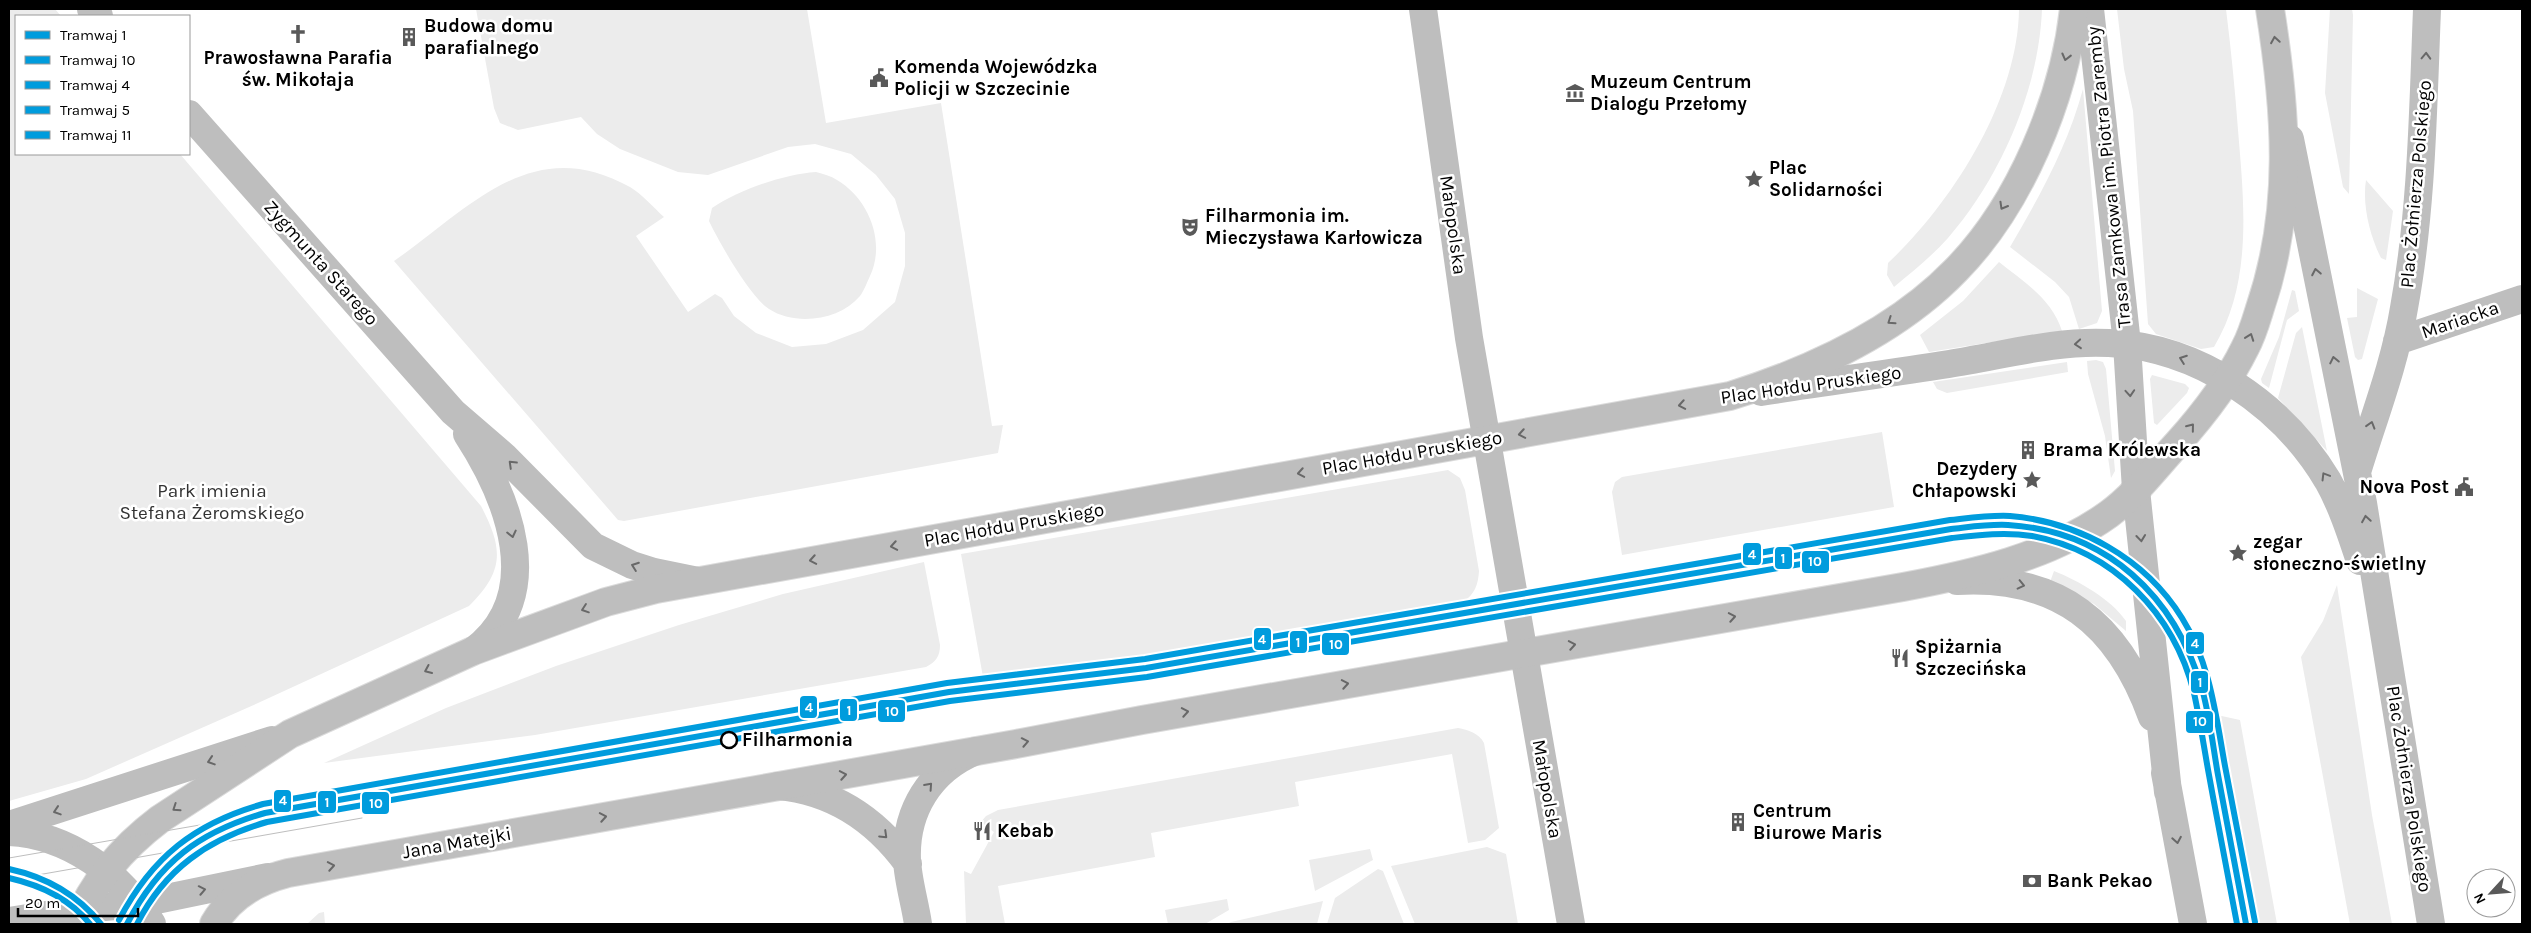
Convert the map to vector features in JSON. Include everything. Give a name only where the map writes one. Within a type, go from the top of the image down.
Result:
[{"type":"street","name":"Małopolska","points":[[1423,9],[1464,306],[1487,440]]},
{"type":"street","name":"Trasa Zamkowa im. Piotra Zaremby","points":[[1730,396],[1800,371],[1850,346],[1919,301],[1968,257],[2000,213],[2028,161],[2044,125],[2062,69],[2074,9]]},
{"type":"street","name":"Trasa Zamkowa im. Piotra Zaremby","points":[[2090,9],[2127,344]]},
{"type":"street","points":[[778,786],[1953,578],[1975,573],[2030,554],[2068,538],[2110,513],[2136,490],[2190,428],[2227,380],[2247,345],[2279,238],[2284,175],[2284,111],[2280,70],[2270,9]]},
{"type":"street","name":"Plac Żołnierza Polskiego","points":[[2357,472],[2397,341],[2415,241],[2424,124],[2427,9]]},
{"type":"street","name":"Plac Żołnierza Polskiego","points":[[2280,70],[2307,230],[2357,472],[2431,924]]},
{"type":"street","name":"Zygmunta Starego","points":[[190,115],[453,412],[505,458],[593,546],[632,565],[654,572],[700,581]]},
{"type":"street","name":"Mariacka","points":[[2397,341],[2522,299]]},
{"type":"street","name":"Plac Hołdu Pruskiego","points":[[700,581],[1730,396],[2073,344],[2127,344]]},
{"type":"street","name":"Plac Żołnierza Polskiego","points":[[2127,344],[2184,359],[2227,380],[2248,393],[2306,448],[2329,483],[2351,536],[2387,654]]},
{"type":"street","points":[[2127,344],[2136,490],[2168,792]]},
{"type":"street","name":"Zygmunta Starego","points":[[453,412],[494,481],[508,517],[514,542],[514,578],[508,606],[493,632],[473,651]]},
{"type":"street","name":"Plac Hołdu Pruskiego","points":[[1487,440],[1524,653]]},
{"type":"street","points":[[1903,587],[1966,580],[2010,583],[2033,588],[2058,598],[2082,613],[2118,648],[2135,676],[2156,729],[2193,924]]},
{"type":"street","points":[[9,825],[290,734],[473,651],[606,602],[656,589],[700,581]]},
{"type":"street","name":"Małopolska","points":[[1524,653],[1571,924]]},
{"type":"street","points":[[80,917],[106,871],[130,844],[160,819],[290,734]]},
{"type":"street","points":[[918,924],[908,864],[912,818],[923,793],[946,768],[977,751]]},
{"type":"street","points":[[778,786],[814,793],[848,807],[872,823],[889,839],[908,864]]},
{"type":"street","name":"Jana Matejki","points":[[9,921],[144,914],[288,873],[778,786]]},
{"type":"street","points":[[9,832],[29,834],[67,845],[106,871],[144,914]]},
{"type":"street","points":[[214,924],[229,905],[246,890],[272,877],[288,873]]},
{"type":"green space","name":"Park imienia Stefana Żeromskiego","points":[[9,9],[55,9],[60,15],[15,15],[15,155],[181,155],[481,506],[493,534],[497,559],[489,582],[469,606],[258,703],[86,779],[9,801]]},
{"type":"green space","points":[[476,9],[807,9],[826,123],[941,103],[992,426],[1003,425],[998,453],[624,521],[618,520],[394,261],[449,219],[504,183],[532,172],[562,168],[595,172],[630,187],[664,217],[636,236],[688,312],[715,294],[722,298],[734,316],[756,333],[792,347],[826,344],[863,330],[895,302],[905,266],[905,233],[895,199],[876,175],[851,154],[815,144],[788,147],[708,175],[678,172],[620,149],[597,134],[581,117],[518,130],[500,123],[494,108]]},
{"type":"green space","points":[[2019,9],[2042,9],[2034,70],[2014,131],[1985,188],[1967,214],[1935,251],[1894,287],[1887,275],[1888,263],[1912,239],[1935,211],[1977,148],[1994,114],[2007,79],[2016,44]]},
{"type":"green space","points":[[2117,9],[2226,9],[2240,157],[2243,241],[2235,296],[2226,322],[2214,347],[2201,349],[2156,334],[2148,324],[2133,111],[2124,69]]},
{"type":"green space","points":[[2330,9],[2352,9],[2353,15],[2349,194],[2343,187],[2325,93]]},
{"type":"green space","points":[[2083,89],[2102,311],[2097,323],[2079,329],[2069,297],[2055,282],[2010,247],[2052,170],[2077,110]]},
{"type":"green space","points":[[816,172],[835,179],[848,188],[866,210],[872,222],[875,236],[874,263],[863,292],[841,311],[829,316],[816,318],[791,318],[769,309],[761,303],[727,255],[709,221],[712,208],[748,189],[790,176]]},
{"type":"green space","points":[[2366,180],[2393,211],[2386,260],[2381,258],[2370,230],[2365,200]]},
{"type":"green space","points":[[1999,262],[2044,300],[2062,331],[1929,352],[1920,335],[1963,301]]},
{"type":"green space","points":[[2357,288],[2378,299],[2362,359],[2358,360],[2355,357],[2347,318],[2357,317]]},
{"type":"green space","points":[[2292,290],[2295,291],[2299,311],[2287,320],[2269,388],[2262,383],[2261,379],[2279,337]]},
{"type":"green space","points":[[2302,327],[2327,451],[2278,398],[2296,333]]},
{"type":"green space","points":[[2096,360],[2103,362],[2106,369],[2115,471],[2111,478],[2105,436],[2088,374],[2087,361]]},
{"type":"green space","points":[[2067,362],[2068,372],[1947,393],[1937,389],[1933,382]]},
{"type":"green space","points":[[2152,375],[2185,384],[2189,388],[2187,393],[2157,425],[2154,423],[2150,379]]},
{"type":"green space","points":[[1882,432],[1894,507],[1622,555],[1612,492],[1615,482],[1622,477]]},
{"type":"green space","points":[[1448,470],[1460,478],[1465,490],[1479,571],[1475,589],[1463,602],[1134,659],[983,677],[961,554]]},
{"type":"green space","points":[[1906,527],[1909,546],[1581,603],[1578,585]]},
{"type":"green space","points":[[924,562],[940,645],[937,658],[926,667],[535,735],[324,763],[446,708],[556,666],[679,625],[783,594]]},
{"type":"green space","points":[[2054,571],[2084,585],[2112,605],[2126,621],[2126,631],[2094,604],[2050,582]]},
{"type":"green space","points":[[2337,585],[2372,815],[2392,924],[2350,924],[2301,657],[2323,621]]},
{"type":"green space","points":[[2217,715],[2240,720],[2277,924],[2256,924]]},
{"type":"green space","points":[[1458,728],[1476,734],[1484,743],[1499,828],[1485,840],[1468,843],[1452,754],[1295,782],[1299,806],[1151,833],[1155,857],[998,886],[1005,924],[966,924],[964,871],[971,874],[994,832],[980,823],[986,816],[998,810]]},
{"type":"green space","points":[[1487,847],[1506,854],[1518,924],[1415,924],[1391,866]]},
{"type":"green space","points":[[1370,849],[1373,860],[1315,891],[1309,860]]},
{"type":"green space","points":[[1378,869],[1383,871],[1404,924],[1327,924],[1335,898]]},
{"type":"green space","points":[[1227,899],[1229,910],[1205,924],[1168,924],[1165,910]]},
{"type":"green space","points":[[1323,901],[1317,924],[1227,924],[1231,922]]},
{"type":"green space","points":[[324,912],[325,924],[307,924],[319,913]]},
{"type":"tram line","name":"4","points":[[119,920],[146,878],[178,846],[196,832],[216,821],[263,804],[947,683],[1145,659],[1950,520],[2010,516],[2061,526],[2085,535],[2108,547],[2130,561],[2149,578],[2167,597],[2182,618],[2192,635],[2211,690],[2255,922]]},
{"type":"tram line","name":"1","points":[[127,924],[139,902],[153,883],[183,852],[220,830],[265,813],[949,692],[1146,668],[1951,529],[2001,525],[2044,530],[2076,540],[2106,555],[2132,574],[2155,598],[2174,625],[2190,655],[2205,700],[2246,924]]},
{"type":"tram line","name":"10","points":[[137,924],[161,887],[190,859],[226,837],[267,822],[950,701],[1147,677],[1952,538],[2002,534],[2032,536],[2061,544],[2089,556],[2114,571],[2136,590],[2155,612],[2172,637],[2185,664],[2194,693],[2237,924]]},
{"type":"tram line","points":[[9,858],[275,812]]},
{"type":"tram line","points":[[9,880],[362,818]]},
{"type":"tram line","name":"5","points":[[9,869],[23,872],[60,888],[82,904],[101,924]]},
{"type":"tram line","name":"11","points":[[9,878],[54,894],[73,907],[90,924]]},
{"type":"place","name":"Prawosławna Parafia św. Mikołaja","points":[[298,34]]},
{"type":"place","name":"Budowa domu parafialnego","points":[[409,37]]},
{"type":"place","name":"Komenda Wojewódzka Policji w Szczecinie","points":[[879,78]]},
{"type":"place","name":"Muzeum Centrum Dialogu Przełomy","points":[[1575,93]]},
{"type":"place","name":"Plac Solidarności","points":[[1754,179]]},
{"type":"place","name":"Filharmonia im. Mieczysława Karłowicza","points":[[1190,227]]},
{"type":"place","name":"Brama Królewska","points":[[2028,450]]},
{"type":"place","name":"Dezydery Chłapowski","points":[[2032,480]]},
{"type":"place","name":"Nova Post","points":[[2464,487]]},
{"type":"place","name":"zegar słoneczno-świetlny","points":[[2238,553]]},
{"type":"place","name":"Spiżarnia Szczecińska","points":[[1900,658]]},
{"type":"place","name":"Filharmonia","points":[[729,740]]},
{"type":"place","name":"Centrum Biurowe Maris","points":[[1738,822]]},
{"type":"place","name":"Kebab","points":[[982,831]]},
{"type":"place","name":"Bank Pekao","points":[[2032,881]]}]
